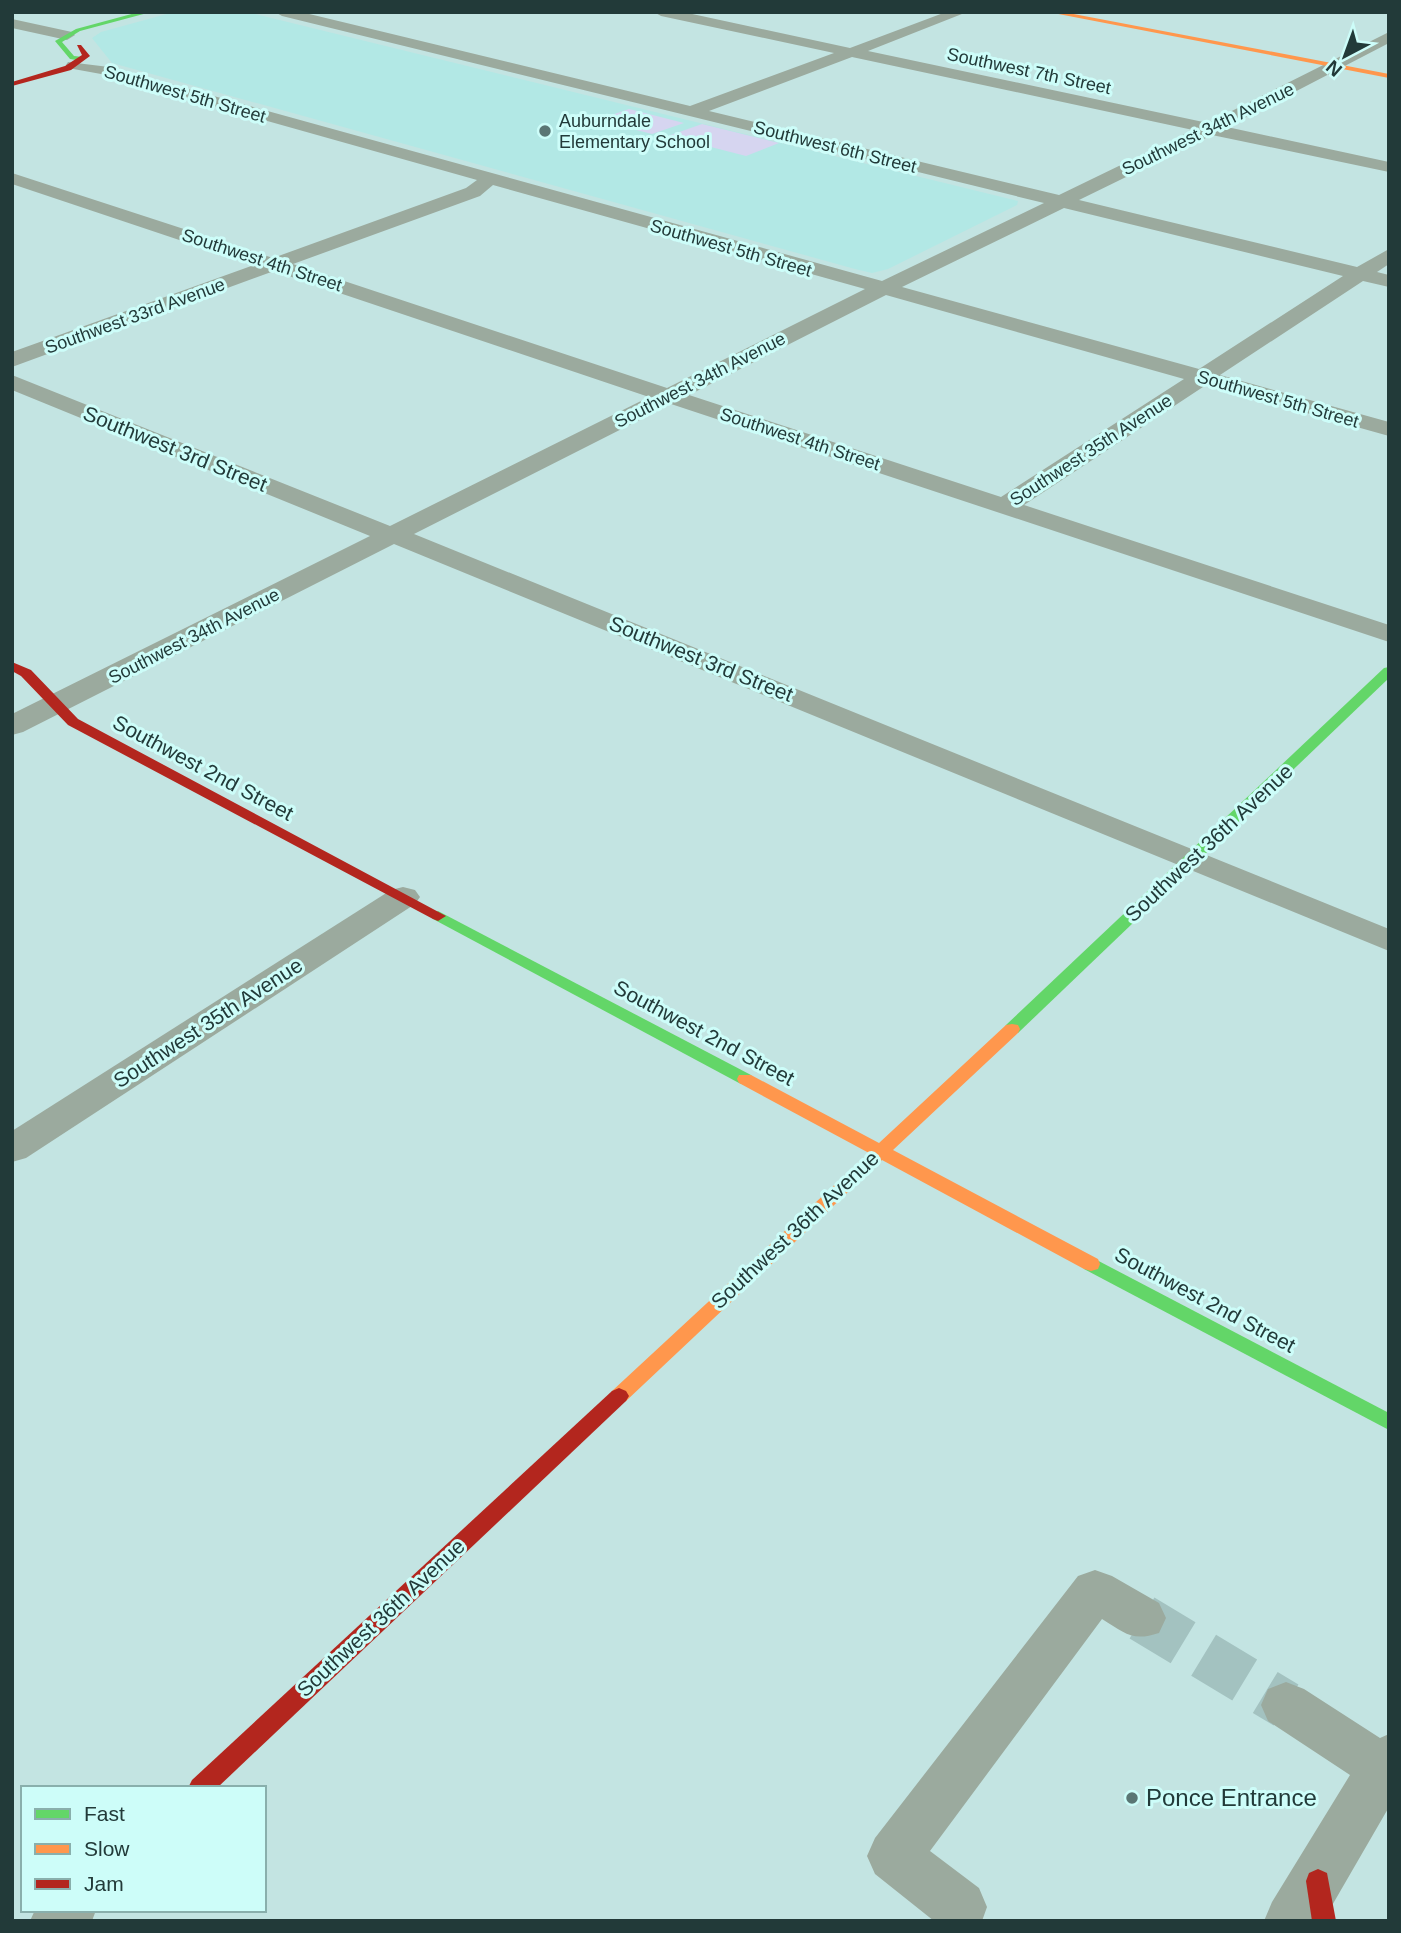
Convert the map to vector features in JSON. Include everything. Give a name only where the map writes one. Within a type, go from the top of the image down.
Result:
[{"type":"street","points":[[12,23],[67,35],[148,12]]},
{"type":"street","name":"Southwest 6th Street","points":[[282,12],[1389,281]]},
{"type":"street","name":"Southwest 7th Street","points":[[661,12],[1389,167]]},
{"type":"street","points":[[670,107],[934,12]]},
{"type":"street","points":[[690,112],[960,12]]},
{"type":"street","points":[[1051,12],[1389,76]]},
{"type":"street","points":[[12,84],[77,62],[86,56],[67,35]]},
{"type":"street","name":"Southwest 34th Avenue","points":[[12,726],[1389,37]]},
{"type":"street","name":"Southwest 5th Street","points":[[77,62],[1389,429]]},
{"type":"street","name":"Southwest 4th Street","points":[[12,178],[1389,634]]},
{"type":"street","name":"Southwest 33rd Avenue","points":[[12,346],[459,184],[489,179]]},
{"type":"street","name":"Southwest 33rd Avenue","points":[[12,360],[473,192],[489,179]]},
{"type":"street","name":"Southwest 35th Avenue","points":[[1003,507],[1389,255]]},
{"type":"street","name":"Southwest 3rd Street","points":[[12,382],[1389,941]]},
{"type":"street","name":"Southwest 2nd Street","points":[[12,666],[26,673],[73,722],[1389,1422]]},
{"type":"street","name":"Southwest 36th Avenue","points":[[202,1786],[1192,860],[1389,671]]},
{"type":"street","name":"Southwest 35th Avenue","points":[[12,1149],[403,897]]},
{"type":"street","points":[[960,1907],[894,1856],[1095,1590],[1142,1618]]},
{"type":"street","points":[[1286,1705],[1386,1763],[1311,1907]]},
{"type":"shaded area","name":"Auburndale Elementary School","points":[[174,12],[247,12],[1018,201],[1017,205],[888,269],[872,273],[112,63],[92,38],[101,32]]},
{"type":"shaded area","points":[[629,109],[684,123],[652,134],[597,120]]},
{"type":"shaded area","points":[[702,124],[779,143],[746,156],[668,136]]},
{"type":"tunnel","points":[[1142,1618],[1286,1705]]},
{"type":"traffic: fast","points":[[80,59],[72,58],[58,41],[78,30],[148,12]]},
{"type":"traffic: fast","points":[[1012,1029],[1389,671]]},
{"type":"traffic: fast","points":[[438,916],[745,1079]]},
{"type":"traffic: fast","points":[[1091,1264],[1389,1422]]},
{"type":"traffic: slow","points":[[1051,12],[1389,76]]},
{"type":"traffic: slow","points":[[619,1396],[1012,1029]]},
{"type":"traffic: slow","points":[[745,1079],[1091,1264]]},
{"type":"traffic: jam","points":[[12,84],[68,68],[86,56],[79,46]]},
{"type":"traffic: jam","points":[[12,666],[26,673],[73,722],[438,916]]},
{"type":"traffic: jam","points":[[202,1786],[619,1396]]},
{"type":"traffic: jam","points":[[1318,1881],[1324,1921]]},
{"type":"place","name":"Auburndale Elementary School","points":[[545,131]]},
{"type":"place","name":"Ponce Entrance","points":[[1132,1798]]}]
